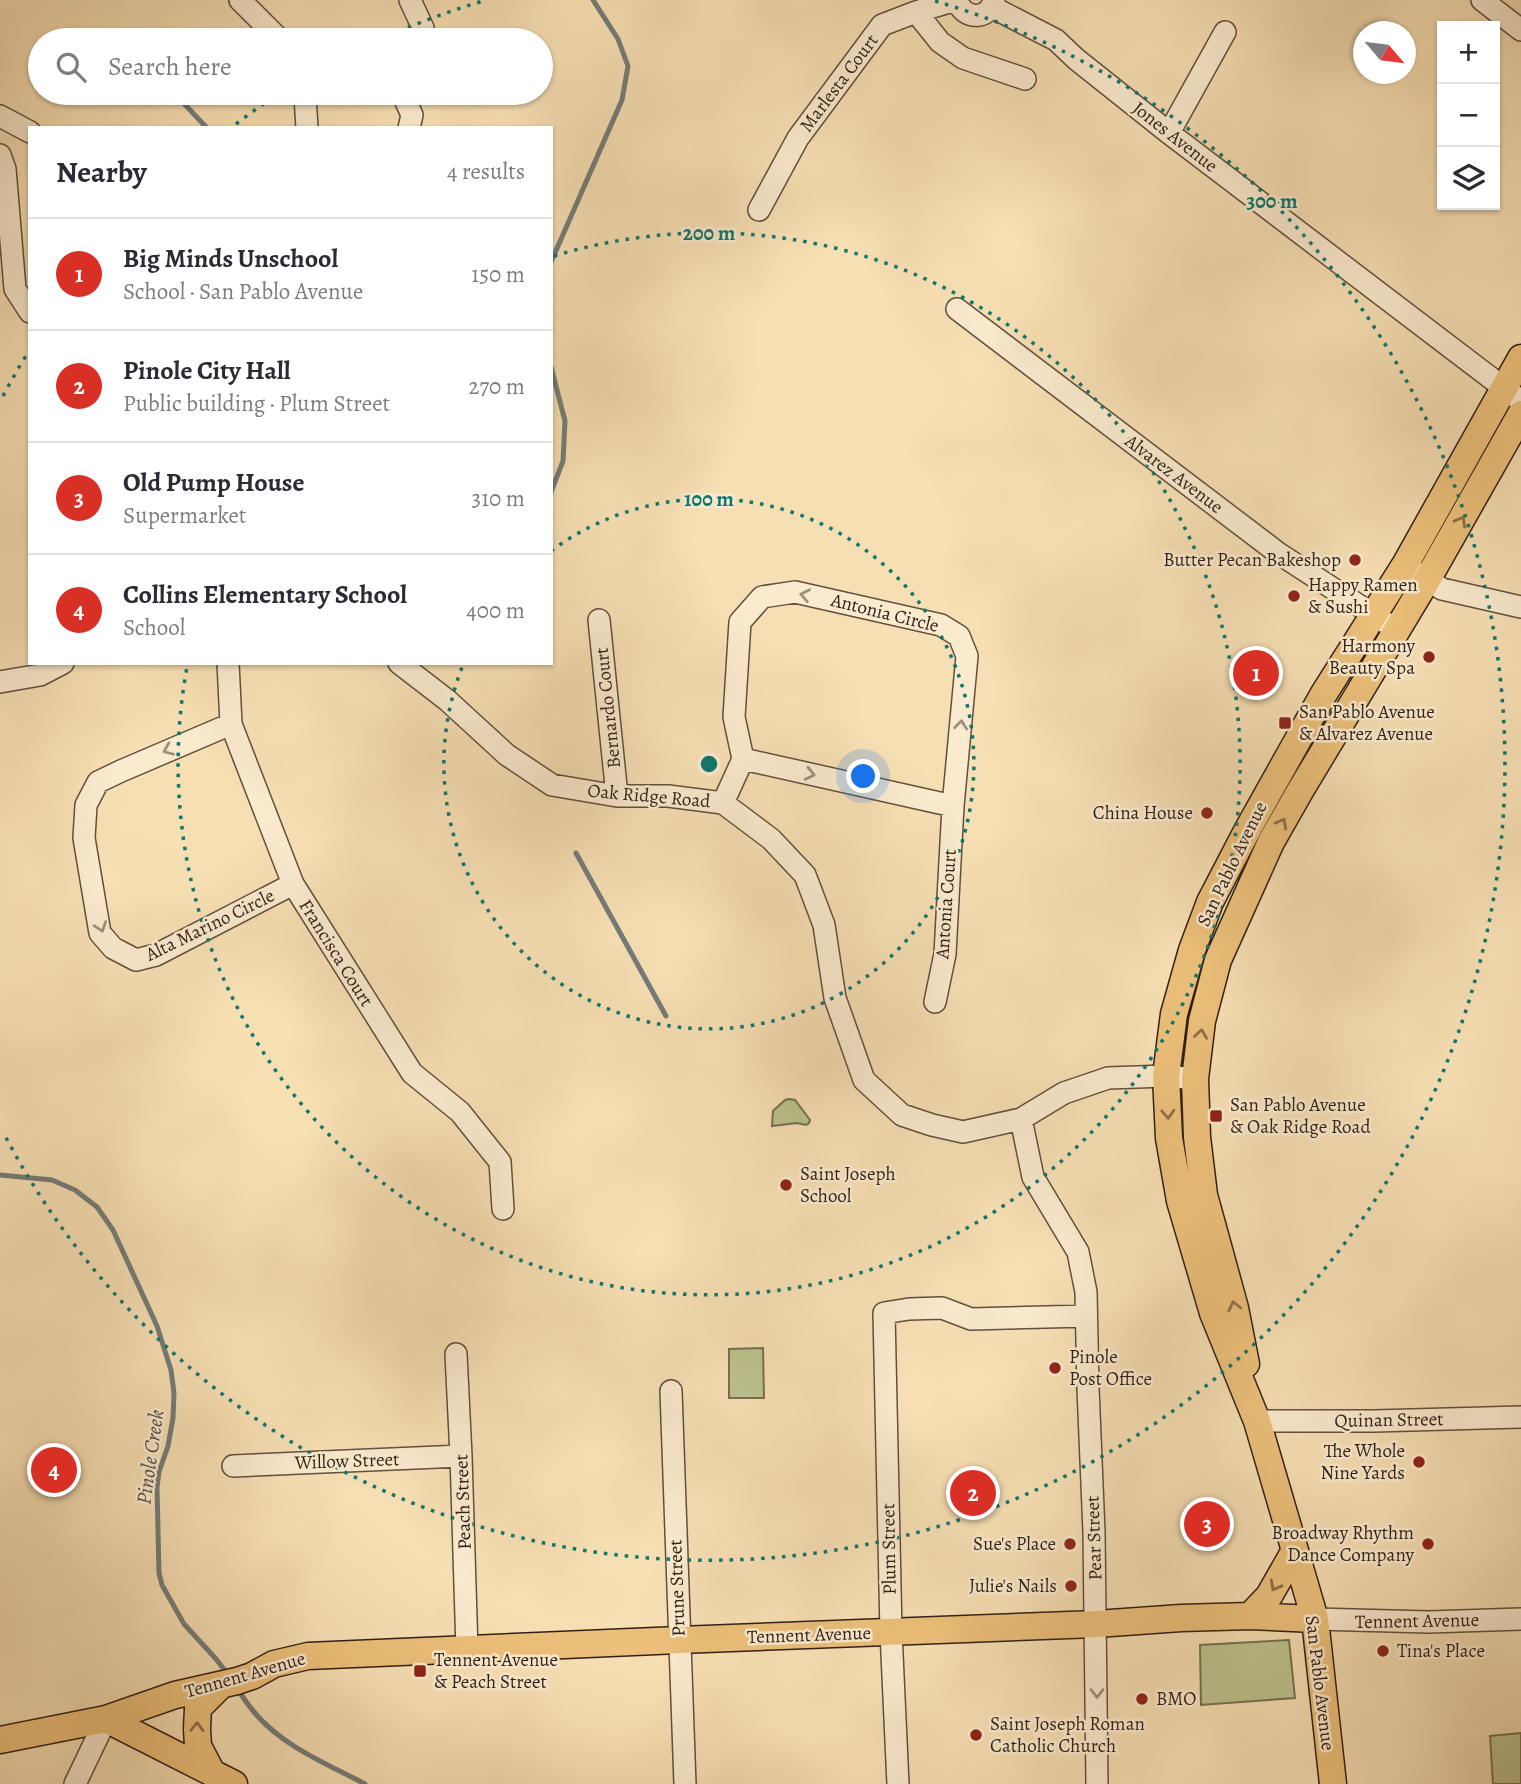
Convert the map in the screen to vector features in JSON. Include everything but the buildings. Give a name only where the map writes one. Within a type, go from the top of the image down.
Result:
[{"type":"main road","name":"San Pablo Avenue","points":[[1333,1784],[1315,1619],[1256,1421],[1213,1313],[1180,1201],[1169,1138],[1166,1076],[1174,1014],[1192,950],[1210,902],[1275,778],[1323,695],[1513,394],[1521,358]]},
{"type":"main road","name":"San Pablo Avenue","points":[[1256,1421],[1235,1308],[1204,1195],[1197,1137],[1195,1079],[1202,1021],[1218,960],[1271,842],[1427,580],[1521,414]]},
{"type":"main road","points":[[1250,1616],[1269,1596],[1294,1552]]},
{"type":"main road","name":"Tennent Avenue","points":[[0,1740],[106,1719],[175,1695],[252,1676],[274,1664],[308,1656],[1096,1624],[1181,1618],[1250,1616],[1315,1619]]},
{"type":"main road","points":[[220,1686],[198,1709],[197,1729],[198,1746],[223,1779]]},
{"type":"main road","points":[[106,1719],[223,1779]]},
{"type":"street","points":[[410,0],[423,28]]},
{"type":"street","points":[[956,0],[962,10],[973,16],[984,13],[993,4]]},
{"type":"street","name":"Marlesta Court","points":[[759,210],[798,138],[882,25],[956,0]]},
{"type":"street","points":[[1482,0],[1521,30]]},
{"type":"street","points":[[251,4],[270,28]]},
{"type":"street","name":"Jones Avenue","points":[[993,4],[1056,40],[1169,133],[1513,394]]},
{"type":"street","points":[[916,12],[940,43],[963,58],[1025,79]]},
{"type":"street","points":[[1169,133],[1225,32]]},
{"type":"street","points":[[306,105],[307,126]]},
{"type":"street","points":[[407,105],[412,116],[410,126]]},
{"type":"street","points":[[0,116],[28,131]]},
{"type":"street","points":[[0,155],[5,169],[15,289],[28,309]]},
{"type":"street","name":"Alvarez Avenue","points":[[957,309],[1278,553],[1397,630]]},
{"type":"street","points":[[1405,565],[1442,589],[1521,607]]},
{"type":"street","name":"Antonia Circle","points":[[743,759],[734,717],[740,622],[762,597],[795,592],[941,625],[959,636],[967,656],[953,806]]},
{"type":"street","name":"Bernardo Court","points":[[599,620],[617,796]]},
{"type":"street","points":[[0,682],[40,676],[59,665]]},
{"type":"street","name":"Francisca Court","points":[[228,665],[231,724],[293,884],[412,1073],[460,1112],[500,1162],[503,1209]]},
{"type":"street","name":"Oak Ridge Road","points":[[402,665],[447,700],[507,755],[552,785],[617,796],[668,796],[723,803],[771,839],[805,875],[824,925],[835,998],[864,1080],[902,1115],[963,1132],[1021,1119],[1064,1093],[1108,1078],[1166,1076],[1195,1079]]},
{"type":"street","name":"Alta Marino Circle","points":[[231,724],[98,782],[86,805],[84,838],[100,933],[113,948],[136,960],[156,955],[293,884]]},
{"type":"street","points":[[723,803],[743,759],[953,806]]},
{"type":"street","name":"Antonia Court","points":[[935,1002],[945,954],[953,806]]},
{"type":"street","name":"Pear Street","points":[[1021,1119],[1033,1177],[1077,1252],[1086,1292],[1096,1624],[1097,1784]]},
{"type":"street","name":"Plum Street","points":[[898,1784],[891,1632],[884,1313],[942,1308],[971,1319],[1086,1316]]},
{"type":"street","name":"Peach Street","points":[[456,1354],[467,1650]]},
{"type":"street","name":"Prune Street","points":[[671,1391],[685,1784]]},
{"type":"street","name":"Quinan Street","points":[[1256,1421],[1521,1417]]},
{"type":"street","name":"Willow Street","points":[[233,1466],[461,1456]]},
{"type":"street","name":"Tennent Avenue","points":[[1315,1619],[1429,1622],[1521,1619]]},
{"type":"street","points":[[75,1784],[106,1719]]},
{"type":"green space","points":[[789,1099],[795,1100],[810,1120],[809,1123],[772,1126],[773,1111]]},
{"type":"green space","points":[[763,1348],[764,1398],[729,1398],[729,1349]]},
{"type":"green space","points":[[1289,1640],[1295,1698],[1201,1705],[1200,1645]]},
{"type":"green space","points":[[1521,1733],[1521,1784],[1493,1784],[1490,1736]]},
{"type":"waterway","points":[[553,257],[622,100],[628,66],[618,39],[593,0]]},
{"type":"waterway","points":[[185,105],[205,126]]},
{"type":"waterway","points":[[553,375],[565,421],[563,461],[553,487]]},
{"type":"waterway","points":[[576,853],[666,1016]]},
{"type":"waterway","name":"Pinole Creek","points":[[0,1175],[52,1180],[75,1190],[97,1207],[113,1230],[157,1326],[171,1370],[174,1393],[168,1446],[157,1487],[159,1573],[162,1585],[184,1624],[229,1676]]},
{"type":"waterway","name":"Pinole Creek","points":[[238,1690],[254,1712],[278,1735],[365,1784]]},
{"type":"place","name":"Butter Pecan Bakeshop","points":[[1355,560]]},
{"type":"place","name":"Happy Ramen & Sushi","points":[[1294,596]]},
{"type":"place","name":"Harmony Beauty Spa","points":[[1429,657]]},
{"type":"place","name":"Big Minds Unschool","points":[[1256,673]]},
{"type":"place","name":"San Pablo Avenue & Alvarez Avenue","points":[[1285,723]]},
{"type":"place","name":"China House","points":[[1207,813]]},
{"type":"place","name":"San Pablo Avenue & Oak Ridge Road","points":[[1216,1116]]},
{"type":"place","name":"Saint Joseph School","points":[[786,1185]]},
{"type":"place","name":"Pinole Post Office","points":[[1055,1368]]},
{"type":"place","name":"The Whole Nine Yards","points":[[1419,1462]]},
{"type":"place","name":"Collins Elementary School","points":[[54,1470]]},
{"type":"place","name":"Pinole City Hall","points":[[973,1493]]},
{"type":"place","name":"Old Pump House","points":[[1207,1524]]},
{"type":"place","name":"Sue's Place","points":[[1070,1544]]},
{"type":"place","name":"Broadway Rhythm Dance Company","points":[[1428,1544]]},
{"type":"place","name":"Julie's Nails","points":[[1071,1586]]},
{"type":"place","name":"Tina's Place","points":[[1383,1651]]},
{"type":"place","name":"Tennent Avenue & Peach Street","points":[[420,1671]]},
{"type":"place","name":"BMO","points":[[1142,1699]]},
{"type":"place","name":"Saint Joseph Roman Catholic Church","points":[[976,1735]]}]
